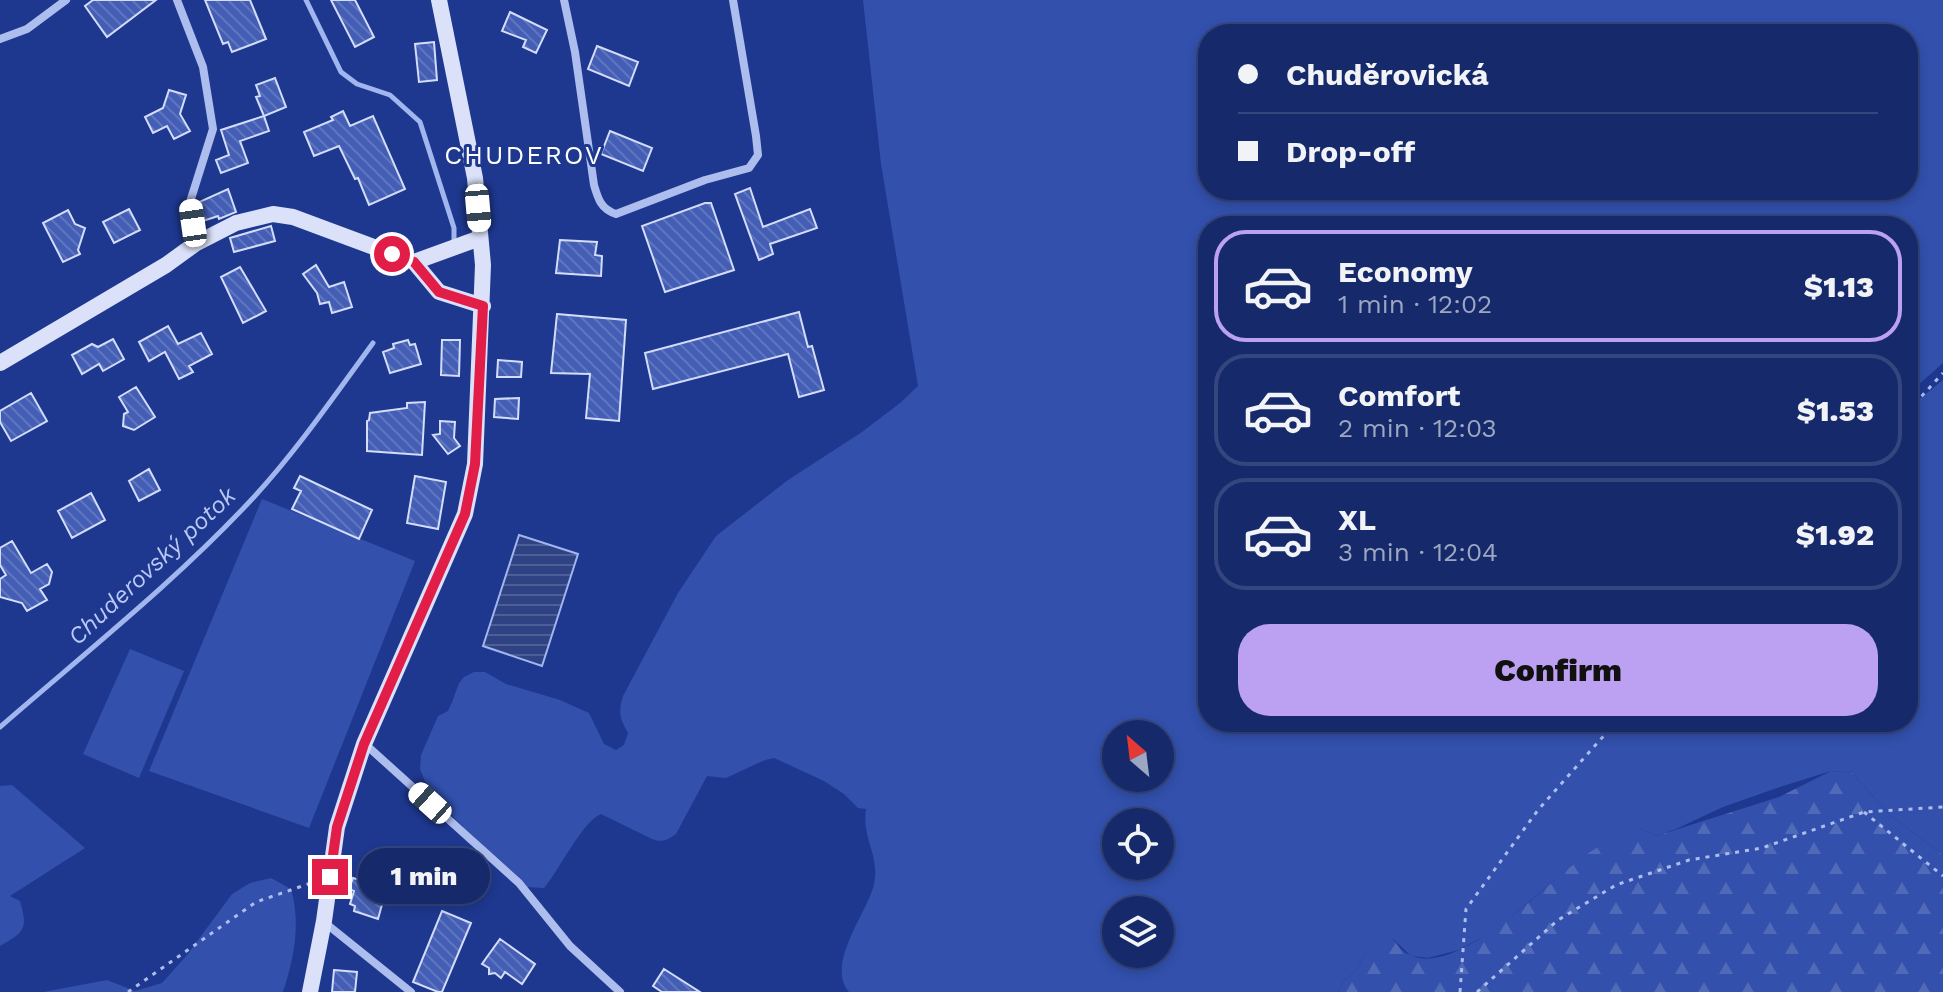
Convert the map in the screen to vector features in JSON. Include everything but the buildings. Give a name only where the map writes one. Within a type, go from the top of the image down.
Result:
[{"type":"street","points":[[0,39],[27,29],[66,0]]},
{"type":"street","points":[[177,0],[203,67],[213,129],[190,202],[195,244]]},
{"type":"street","points":[[310,992],[337,827],[364,744],[465,514],[475,464],[483,306],[473,241],[475,178],[439,0]]},
{"type":"street","points":[[564,0],[575,52],[594,185],[600,203],[607,211],[616,214],[705,180],[742,171],[754,163],[758,155],[756,136],[733,0]]},
{"type":"street","points":[[0,363],[166,265],[195,244],[236,223],[273,214],[293,217],[414,262],[439,292],[483,306]]},
{"type":"street","points":[[414,262],[473,241]]},
{"type":"street","points":[[364,744],[519,883],[570,946],[620,992]]},
{"type":"street","points":[[324,921],[411,992]]},
{"type":"path","points":[[1918,400],[1943,373]]},
{"type":"path","points":[[1460,992],[1466,909],[1538,810],[1607,732]]},
{"type":"path","points":[[1477,992],[1558,920],[1616,885],[1689,860],[1762,848],[1864,812],[1943,807]]},
{"type":"path","points":[[1864,812],[1943,876]]},
{"type":"path","points":[[128,992],[256,902],[330,877]]},
{"type":"green space","points":[[863,0],[1943,0],[1943,363],[1918,385],[1918,216],[1198,216],[1198,732],[1918,732],[1918,400],[1943,380],[1943,855],[1891,816],[1852,773],[1831,771],[1723,807],[1656,836],[1640,828],[1555,880],[1495,930],[1459,950],[1428,958],[1411,956],[1392,938],[1365,953],[1357,969],[1343,982],[1338,992],[849,992],[843,981],[844,955],[875,877],[866,830],[866,809],[858,808],[824,781],[774,758],[726,778],[707,776],[676,834],[665,840],[652,839],[601,814],[586,826],[544,888],[526,887],[448,812],[426,784],[420,769],[421,755],[438,716],[448,711],[459,683],[474,672],[485,672],[506,684],[560,700],[589,713],[604,744],[616,750],[624,745],[628,733],[621,715],[623,696],[678,593],[716,536],[788,480],[900,403],[918,386],[881,164]]},
{"type":"green space","points":[[262,499],[415,561],[309,828],[149,771]]},
{"type":"green space","points":[[130,649],[184,671],[139,778],[83,754]]},
{"type":"green space","points":[[1831,771],[1852,773],[1891,816],[1943,855],[1943,992],[1338,992],[1374,944],[1392,938],[1410,955],[1430,958],[1453,953],[1504,922],[1573,865],[1608,842],[1640,828],[1656,836],[1779,797]]},
{"type":"green space","points":[[12,785],[85,848],[10,896],[20,901],[24,924],[15,937],[0,946],[0,786]]},
{"type":"green space","points":[[271,878],[291,889],[296,915],[293,954],[283,992],[43,992],[107,980],[135,991],[162,983],[232,894],[250,883]]},
{"type":"shaded area","points":[[519,535],[578,554],[542,666],[483,646]]},
{"type":"waterway","name":"Chuderovský potok","points":[[306,0],[341,72],[357,84],[390,95],[420,122],[454,228],[454,241]]},
{"type":"waterway","name":"Chuderovský potok","points":[[0,727],[130,615],[224,528],[286,460],[373,343]]},
{"type":"district","name":"CHUDEROV","points":[[524,155]]},
{"type":"route","points":[[330,877],[337,827],[364,744],[465,514],[475,464],[483,306],[439,292],[414,262],[392,254]]}]
